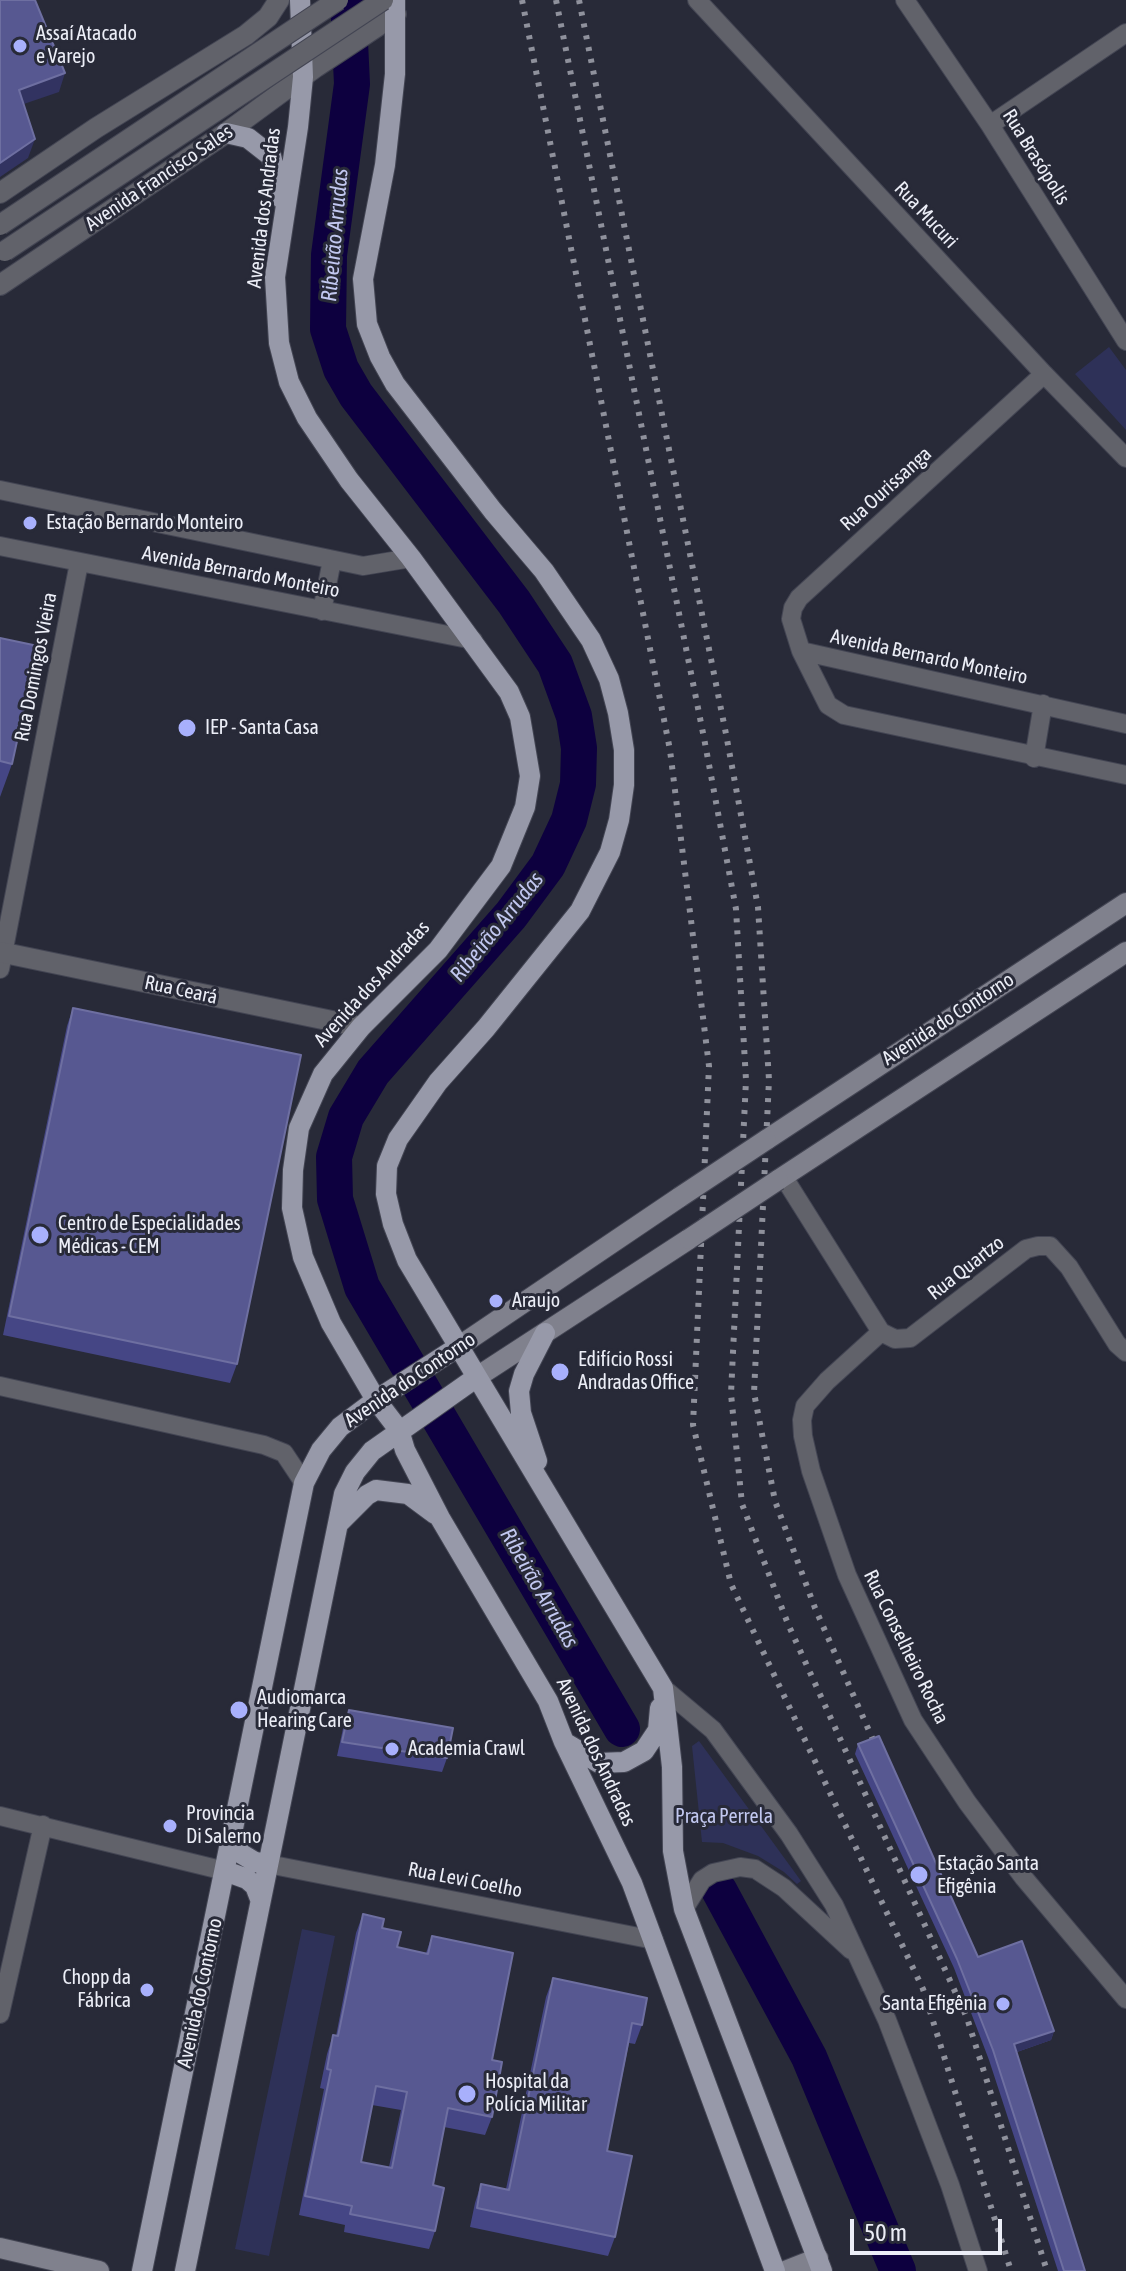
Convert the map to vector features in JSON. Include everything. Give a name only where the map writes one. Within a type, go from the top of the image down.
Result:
[{"type":"main road","name":"Avenida dos Andradas","points":[[303,1],[310,72],[298,127],[275,277],[279,343],[289,382],[307,418],[349,480],[473,640],[509,692],[520,717],[530,776],[525,807],[501,866],[438,950],[361,1027],[323,1074],[299,1128],[292,1208],[303,1257],[331,1323],[380,1398],[404,1428],[405,1450],[440,1518],[548,1701],[564,1742],[632,1883],[775,2271]]},
{"type":"main road","points":[[390,9],[395,74],[385,165],[363,279],[367,324],[395,384],[493,511],[544,571],[591,640],[609,679],[618,713],[624,750],[624,785],[610,852],[580,911],[496,1016],[438,1082],[398,1139],[387,1166],[386,1194],[402,1248],[449,1353],[542,1484],[663,1688],[672,1767],[673,1851],[684,1909],[820,2264],[785,2271]]},
{"type":"main road","points":[[226,133],[248,138],[271,156],[280,188],[283,219]]},
{"type":"main road","name":"Avenida do Contorno","points":[[142,2271],[304,1483],[328,1440],[380,1398],[1126,903]]},
{"type":"main road","name":"Avenida do Contorno","points":[[185,2271],[336,1526],[344,1494],[355,1472],[372,1451],[469,1383],[1126,952]]},
{"type":"main road","points":[[542,1484],[536,1455],[521,1413],[519,1391],[545,1333]]},
{"type":"main road","points":[[336,1526],[376,1490],[408,1494],[440,1518]]},
{"type":"main road","points":[[564,1742],[599,1763],[624,1762],[644,1751],[658,1730],[663,1688]]},
{"type":"main road","points":[[233,1833],[240,1853],[255,1862],[268,1864]]},
{"type":"main road","points":[[225,1871],[247,1879],[255,1886],[260,1899]]},
{"type":"main road","points":[[0,2248],[99,2271]]},
{"type":"street","points":[[0,193],[96,128],[246,35],[268,17],[279,0]]},
{"type":"street","points":[[0,225],[338,0]]},
{"type":"street","name":"Rua Mucuri","points":[[697,0],[1044,374],[1126,458]]},
{"type":"street","name":"Rua Brasópolis","points":[[905,0],[990,125],[1126,341]]},
{"type":"street","name":"Avenida Francisco Sales","points":[[0,285],[226,133],[390,9]]},
{"type":"street","name":"Avenida Francisco Sales","points":[[3,252],[390,9]]},
{"type":"street","points":[[990,125],[1126,33]]},
{"type":"street","points":[[151,93],[142,110],[142,130],[151,147],[167,159],[183,161]]},
{"type":"street","points":[[96,128],[128,147],[138,162],[143,179],[141,191]]},
{"type":"street","name":"Rua Ourissanga","points":[[801,651],[791,619],[799,598],[1044,374]]},
{"type":"street","name":"Avenida Bernardo Monteiro","points":[[0,490],[363,566],[411,558]]},
{"type":"street","name":"Avenida Bernardo Monteiro","points":[[0,546],[473,640]]},
{"type":"street","points":[[322,611],[332,560]]},
{"type":"street","name":"Rua Domingos Vieira","points":[[1,958],[79,563]]},
{"type":"street","name":"Avenida Bernardo Monteiro","points":[[801,651],[1126,724]]},
{"type":"street","name":"Avenida Bernardo Monteiro","points":[[801,651],[828,705],[844,715],[1034,758],[1126,775]]},
{"type":"street","points":[[1034,758],[1043,704]]},
{"type":"street","name":"Rua Ceará","points":[[1,958],[361,1027]]},
{"type":"street","points":[[781,1178],[881,1332]]},
{"type":"street","name":"Rua Quartzo","points":[[881,1332],[895,1339],[910,1338],[1026,1249],[1050,1246],[1069,1267],[1117,1344],[1126,1352]]},
{"type":"street","name":"Rua Conselheiro Rocha","points":[[881,1332],[827,1381],[805,1406],[802,1420],[811,1471],[847,1575],[913,1720],[967,1802],[1024,1878],[1126,1999]]},
{"type":"street","points":[[0,1386],[264,1445],[284,1453],[304,1483]]},
{"type":"street","points":[[663,1688],[713,1730],[782,1824],[834,1905],[887,2020],[950,2185],[978,2271]]},
{"type":"street","points":[[0,1816],[225,1871]]},
{"type":"street","points":[[0,2014],[43,1825]]},
{"type":"street","name":"Rua Levi Coelho","points":[[268,1864],[654,1940]]},
{"type":"street","points":[[684,1909],[702,1880],[713,1873],[740,1867],[755,1869],[784,1888],[859,1958]]},
{"type":"green space","points":[[1109,347],[1126,370],[1126,430],[1075,374]]},
{"type":"green space","name":"Praça Perrela","points":[[699,1741],[801,1881],[797,1884],[758,1856],[723,1843],[702,1842],[692,1746]]},
{"type":"green space","points":[[302,1929],[335,1936],[269,2256],[235,2249]]},
{"type":"building","name":"Assaí Atacado e Varejo","points":[[0,0],[35,0],[65,73],[19,90],[35,139],[0,163]]},
{"type":"building","points":[[0,638],[38,646],[12,764],[0,761]]},
{"type":"building","points":[[73,1008],[301,1055],[237,1364],[9,1316]]},
{"type":"building","points":[[349,1710],[453,1728],[447,1758],[342,1742]]},
{"type":"building","name":"Santa Efigênia","points":[[879,1736],[978,1957],[1022,1941],[1054,2031],[1014,2044],[1085,2271],[1064,2271],[993,2050],[957,1959],[858,1744]]},
{"type":"building","points":[[363,1914],[384,1919],[382,1928],[401,1932],[397,1947],[428,1954],[432,1936],[513,1953],[492,2060],[502,2062],[492,2117],[448,2108],[433,2185],[444,2188],[435,2231],[350,2214],[352,2206],[305,2196],[331,2070],[327,2069],[333,2035],[338,2036]],"holes":[[[376,2086],[407,2092],[392,2168],[361,2162]]]},
{"type":"building","points":[[553,1978],[647,1998],[642,2025],[632,2023],[607,2151],[632,2156],[615,2237],[477,2208],[481,2184],[509,2190]]},
{"type":"waterway","name":"Ribeirão Arrudas","points":[[348,0],[352,84],[329,255],[328,329],[341,369],[356,395],[514,602],[555,664],[574,716],[579,748],[578,784],[569,820],[548,865],[511,915],[373,1072],[346,1117],[334,1157],[335,1199],[362,1287],[622,1729]]},
{"type":"waterway","name":"Ribeirão Arrudas","points":[[719,1890],[809,2057],[898,2271]]},
{"type":"railway","points":[[522,0],[670,750],[709,1066],[693,1425],[731,1584],[923,1989],[1011,2271]]},
{"type":"railway","points":[[556,0],[736,909],[746,1080],[731,1394],[742,1504],[788,1624],[967,2018],[1047,2271]]},
{"type":"railway","points":[[579,0],[758,907],[769,1080],[754,1393],[775,1501],[815,1608],[881,1758]]},
{"type":"place","name":"Assaí Atacado e Varejo","points":[[20,46]]},
{"type":"place","name":"Estação Bernardo Monteiro","points":[[30,523]]},
{"type":"place","name":"IEP - Santa Casa","points":[[187,728]]},
{"type":"place","name":"Centro de Especialidades Médicas - CEM","points":[[40,1235]]},
{"type":"place","name":"Araujo","points":[[496,1301]]},
{"type":"place","name":"Edifício Rossi Andradas Office","points":[[560,1372]]},
{"type":"place","name":"Audiomarca Hearing Care","points":[[239,1710]]},
{"type":"place","name":"Academia Crawl","points":[[392,1749]]},
{"type":"place","name":"Provincia Di Salerno","points":[[170,1826]]},
{"type":"place","name":"Estação Santa Efigênia","points":[[919,1875]]},
{"type":"place","name":"Chopp da Fábrica","points":[[147,1990]]},
{"type":"place","name":"Santa Efigênia","points":[[1003,2004]]},
{"type":"place","name":"Hospital da Polícia Militar","points":[[467,2094]]}]
